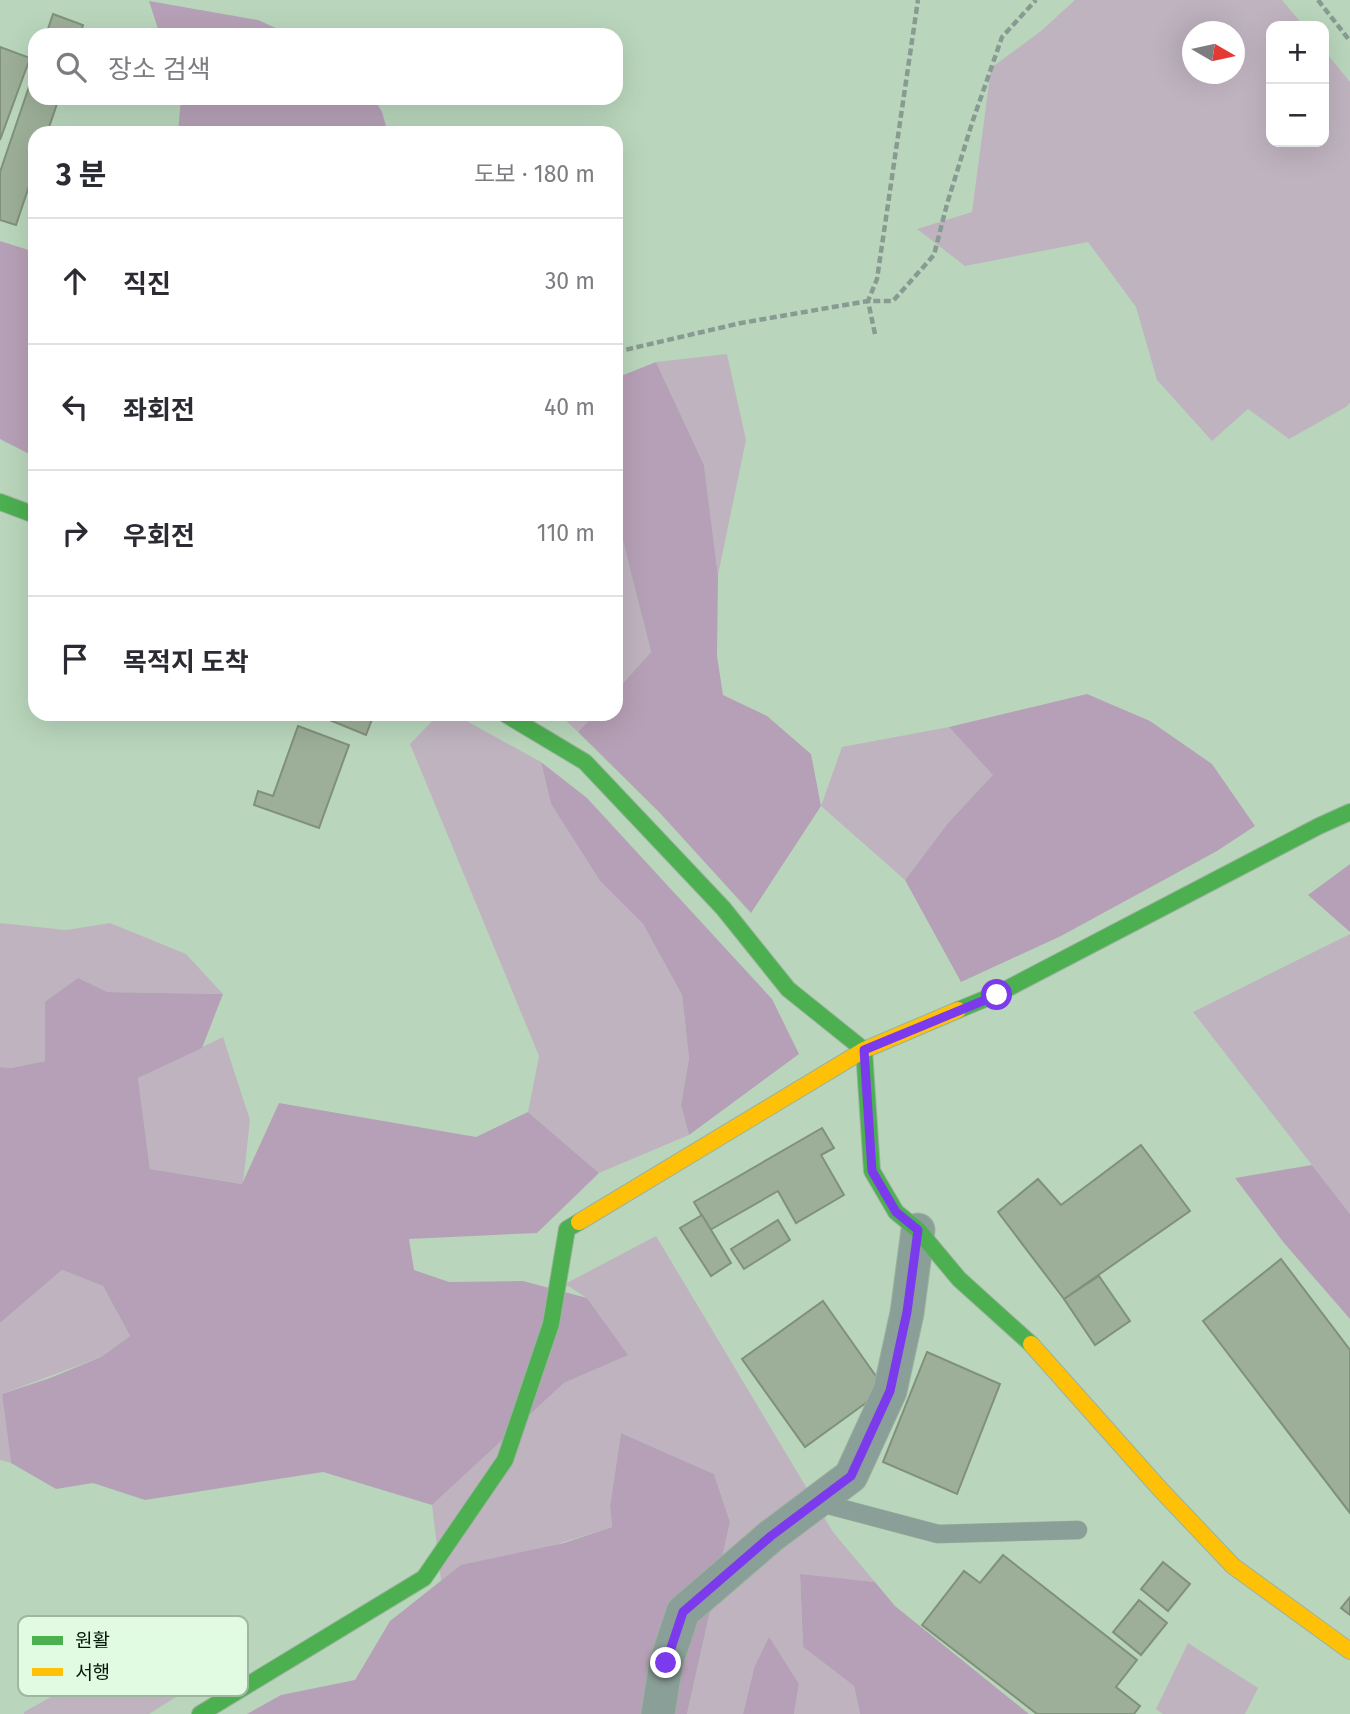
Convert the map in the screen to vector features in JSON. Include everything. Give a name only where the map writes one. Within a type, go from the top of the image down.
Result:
[{"type":"street","points":[[0,502],[28,512]]},
{"type":"street","points":[[517,721],[585,762],[723,908],[788,989],[864,1050],[872,1171],[896,1212],[918,1230],[959,1279],[1036,1348],[1160,1489],[1233,1566],[1350,1651]]},
{"type":"street","points":[[248,1685],[424,1578],[505,1460],[551,1324],[567,1229],[864,1050],[997,995],[1350,812]]},
{"type":"street","points":[[658,1714],[666,1663],[683,1612],[771,1536],[851,1476],[890,1391],[907,1312],[918,1230]]},
{"type":"street","points":[[201,1714],[231,1696]]},
{"type":"lane","points":[[817,1502],[939,1534],[1078,1530]]},
{"type":"path","points":[[875,334],[868,301],[877,279],[918,0]]},
{"type":"path","points":[[623,350],[741,323],[868,301],[893,301],[934,255],[950,192],[1002,37],[1036,0]]},
{"type":"path","points":[[1318,0],[1350,41]]},
{"type":"shaded area","points":[[1075,0],[1282,0],[1300,21],[1266,21],[1266,147],[1329,147],[1329,56],[1350,82],[1350,403],[1289,439],[1248,409],[1212,441],[1157,380],[1136,307],[1088,242],[965,266],[917,229],[972,212],[991,68],[1041,31]]},
{"type":"shaded area","points":[[149,1],[258,20],[276,28],[158,28]]},
{"type":"shaded area","points":[[180,105],[378,105],[386,126],[179,126]]},
{"type":"shaded area","points":[[0,241],[28,250],[28,453],[0,439]]},
{"type":"shaded area","points":[[727,354],[746,440],[718,575],[704,465],[656,362]]},
{"type":"shaded area","points":[[656,362],[704,465],[718,575],[717,656],[723,695],[767,716],[811,754],[821,806],[751,913],[659,812],[578,732],[588,721],[623,721],[623,683],[651,652],[623,541],[623,375]]},
{"type":"shaded area","points":[[623,541],[651,652],[623,683]]},
{"type":"shaded area","points":[[1087,694],[1150,721],[1212,764],[1255,826],[1217,851],[1061,936],[961,982],[905,880],[948,823],[993,775],[949,727]]},
{"type":"shaded area","points":[[432,721],[467,721],[541,762],[551,804],[600,881],[643,924],[682,995],[689,1058],[681,1105],[689,1135],[599,1173],[528,1112],[539,1056],[410,744]]},
{"type":"shaded area","points":[[566,721],[588,721],[578,732]]},
{"type":"shaded area","points":[[949,727],[994,775],[948,823],[905,880],[821,806],[842,747]]},
{"type":"shaded area","points":[[541,762],[587,798],[772,999],[799,1054],[689,1135],[681,1105],[689,1058],[682,995],[643,924],[600,881],[551,804]]},
{"type":"shaded area","points":[[1350,864],[1350,932],[1308,895]]},
{"type":"shaded area","points":[[0,923],[66,930],[110,923],[186,954],[223,994],[106,992],[45,1002],[45,1061],[11,1068],[0,1067]]},
{"type":"shaded area","points":[[1350,934],[1350,1214],[1193,1012]]},
{"type":"shaded area","points":[[78,978],[107,992],[223,994],[202,1048],[138,1078],[150,1169],[242,1184],[279,1103],[476,1137],[528,1112],[599,1173],[537,1233],[409,1239],[414,1270],[449,1282],[523,1281],[587,1298],[628,1355],[564,1383],[432,1505],[323,1472],[145,1500],[93,1483],[56,1489],[11,1463],[2,1394],[101,1357],[130,1336],[103,1286],[62,1270],[0,1323],[0,1067],[11,1068],[45,1061],[45,1002]]},
{"type":"shaded area","points":[[223,1037],[250,1120],[243,1184],[150,1169],[138,1078]]},
{"type":"shaded area","points":[[1312,1165],[1350,1214],[1350,1319],[1284,1243],[1235,1178]]},
{"type":"shaded area","points":[[656,1236],[833,1532],[875,1582],[800,1575],[803,1647],[854,1686],[860,1714],[794,1714],[799,1684],[754,1668],[743,1714],[687,1714],[730,1522],[714,1474],[621,1433],[610,1506],[612,1527],[441,1581],[432,1505],[564,1383],[627,1355],[587,1298],[565,1284]]},
{"type":"shaded area","points":[[62,1270],[103,1286],[130,1336],[101,1357],[2,1394],[11,1463],[0,1460],[0,1323]]},
{"type":"shaded area","points":[[621,1433],[714,1474],[730,1522],[687,1714],[247,1714],[281,1695],[355,1680],[390,1621],[461,1565],[564,1543],[612,1527],[610,1506]]},
{"type":"shaded area","points":[[800,1574],[875,1582],[895,1606],[1029,1714],[860,1714],[854,1686],[803,1647]]},
{"type":"shaded area","points":[[769,1637],[799,1684],[794,1714],[743,1714],[754,1668]]},
{"type":"shaded area","points":[[1188,1643],[1258,1688],[1245,1714],[1163,1714],[1156,1709]]},
{"type":"shaded area","points":[[53,1696],[178,1696],[149,1714],[24,1712]]},
{"type":"building","points":[[53,14],[83,25],[82,28],[48,28]]},
{"type":"building","points":[[0,47],[28,57],[28,63],[0,140]]},
{"type":"building","points":[[28,90],[28,105],[57,105],[49,126],[28,126],[28,189],[16,225],[0,220],[0,172]]},
{"type":"building","points":[[332,721],[371,721],[366,735]]},
{"type":"building","points":[[298,726],[349,745],[319,828],[254,805],[258,791],[273,796]]},
{"type":"building","points":[[822,1128],[834,1148],[821,1155],[844,1195],[796,1223],[778,1191],[710,1230],[694,1202]]},
{"type":"building","points":[[1141,1145],[1190,1211],[1064,1299],[998,1212],[1038,1179],[1061,1205]]},
{"type":"building","points":[[702,1215],[731,1263],[711,1276],[680,1228]]},
{"type":"building","points":[[778,1220],[790,1240],[744,1269],[731,1249]]},
{"type":"building","points":[[1281,1259],[1350,1350],[1350,1513],[1203,1321]]},
{"type":"building","points":[[1099,1276],[1130,1321],[1095,1345],[1064,1299]]},
{"type":"building","points":[[823,1301],[885,1389],[805,1447],[742,1359]]},
{"type":"building","points":[[927,1352],[1000,1384],[957,1494],[883,1462]]},
{"type":"building","points":[[1003,1555],[1137,1660],[1116,1687],[1140,1706],[1134,1714],[1037,1714],[922,1625],[964,1571],[980,1583]]},
{"type":"building","points":[[1163,1562],[1190,1584],[1168,1611],[1141,1589]]},
{"type":"building","points":[[1350,1597],[1350,1615],[1341,1608]]},
{"type":"building","points":[[1139,1600],[1167,1623],[1141,1655],[1113,1632]]},
{"type":"traffic: fast","points":[[0,502],[28,512]]},
{"type":"traffic: fast","points":[[517,721],[585,762],[723,908],[788,989],[864,1050],[872,1171],[896,1212],[918,1230],[959,1279],[1031,1344]]},
{"type":"traffic: fast","points":[[958,1010],[997,994],[1350,812]]},
{"type":"traffic: fast","points":[[248,1685],[424,1578],[505,1460],[551,1324],[567,1229],[579,1222]]},
{"type":"traffic: fast","points":[[200,1714],[230,1696]]},
{"type":"traffic: slow","points":[[579,1222],[864,1050],[958,1010]]},
{"type":"traffic: slow","points":[[1031,1344],[1160,1489],[1233,1566],[1350,1651]]},
{"type":"route","points":[[666,1663],[683,1612],[771,1536],[851,1476],[890,1391],[907,1312],[918,1230],[896,1212],[872,1171],[864,1050],[997,995]]}]
